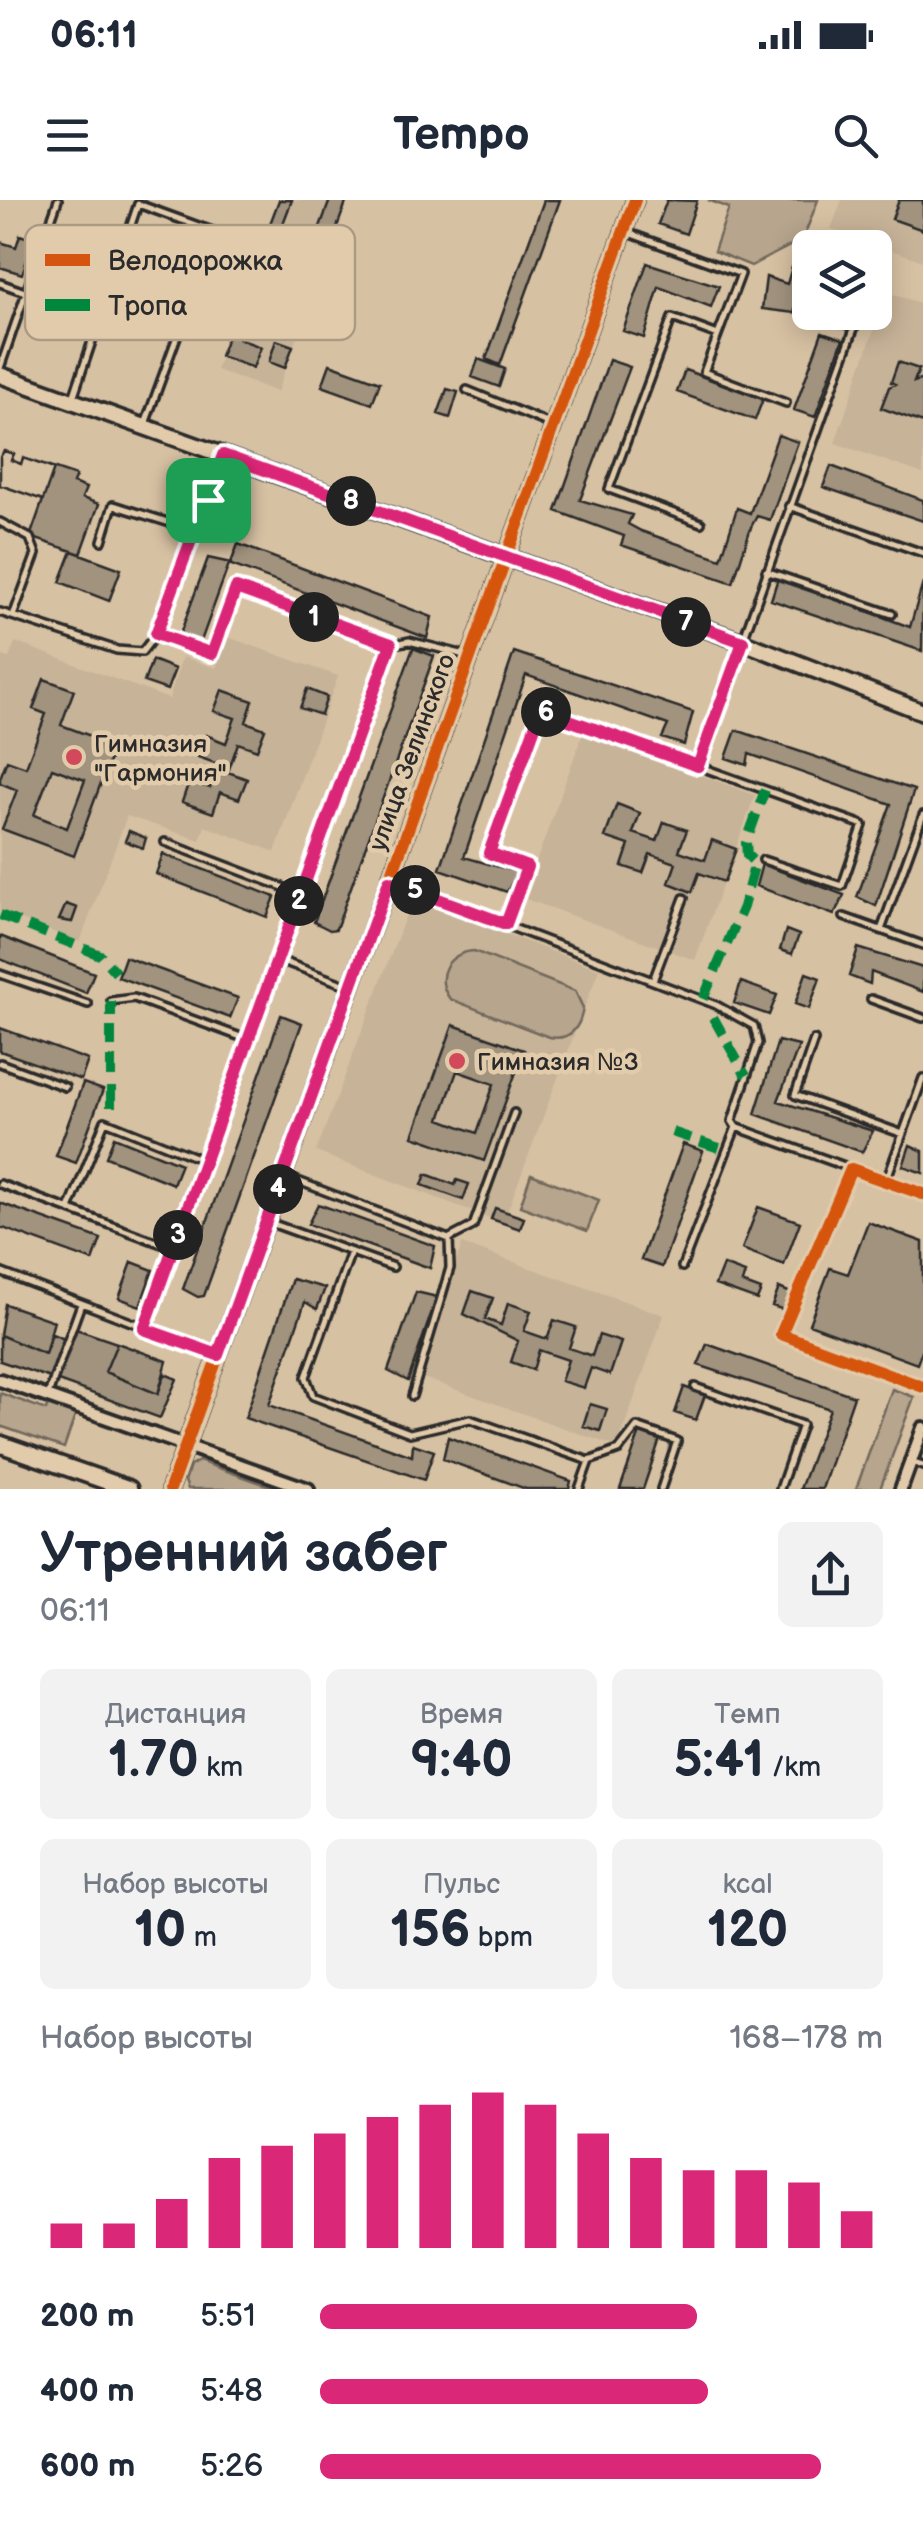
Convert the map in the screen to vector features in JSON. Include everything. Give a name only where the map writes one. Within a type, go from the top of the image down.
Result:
[{"type":"main road","points":[[0,372],[144,430],[743,642],[923,712]]},
{"type":"main road","points":[[0,1444],[129,1489]]},
{"type":"street","name":"улица Зелинского","points":[[170,1489],[635,200]]},
{"type":"street","points":[[923,1194],[851,1169],[782,1334],[923,1387]]},
{"type":"street","points":[[0,1380],[308,1489]]},
{"type":"street","points":[[901,1489],[923,1428]]},
{"type":"lane","points":[[49,225],[58,200]]},
{"type":"lane","points":[[131,225],[138,204],[196,225]]},
{"type":"lane","points":[[624,231],[741,274],[704,372],[786,402]]},
{"type":"lane","points":[[0,282],[25,292]]},
{"type":"lane","points":[[0,372],[25,295]]},
{"type":"lane","points":[[701,523],[610,489],[672,318],[718,335]]},
{"type":"lane","points":[[698,766],[853,330]]},
{"type":"lane","points":[[72,401],[92,340]]},
{"type":"lane","points":[[144,430],[176,340]]},
{"type":"lane","points":[[467,390],[553,425]]},
{"type":"lane","points":[[0,612],[129,652],[142,652],[156,634],[223,455]]},
{"type":"lane","points":[[102,542],[113,505],[196,530]]},
{"type":"lane","points":[[789,506],[923,553]]},
{"type":"lane","points":[[0,522],[30,538],[36,554],[13,616]]},
{"type":"lane","points":[[766,570],[892,614]]},
{"type":"lane","points":[[156,634],[212,654],[236,588],[391,644],[408,640],[469,656]]},
{"type":"lane","points":[[144,1329],[391,644]]},
{"type":"lane","points":[[506,924],[527,867],[489,853],[541,710],[863,825],[842,886],[763,860]]},
{"type":"lane","points":[[881,930],[923,816]]},
{"type":"lane","points":[[165,842],[301,894]]},
{"type":"lane","points":[[389,881],[654,978],[754,1026],[758,1043],[731,1115],[736,1127],[682,1266]]},
{"type":"lane","points":[[654,978],[684,898]]},
{"type":"lane","points":[[844,917],[923,946]]},
{"type":"lane","points":[[278,959],[351,987]]},
{"type":"lane","points":[[0,974],[88,1004]]},
{"type":"lane","points":[[111,1001],[134,998],[249,1040]]},
{"type":"lane","points":[[871,999],[923,1018]]},
{"type":"lane","points":[[814,1040],[795,1095],[903,1134]]},
{"type":"lane","points":[[0,1063],[65,1087]]},
{"type":"lane","points":[[886,1181],[923,1078]]},
{"type":"lane","points":[[282,1176],[449,1239],[474,1226],[514,1112]]},
{"type":"lane","points":[[69,1210],[104,1120],[205,1161]]},
{"type":"lane","points":[[736,1127],[851,1169]]},
{"type":"lane","points":[[0,1184],[173,1248]]},
{"type":"lane","points":[[266,1222],[393,1266]]},
{"type":"lane","points":[[412,1396],[446,1284],[449,1239]]},
{"type":"lane","points":[[352,1252],[306,1377],[313,1396],[410,1434],[470,1419],[588,1460],[619,1450],[637,1427],[677,1440],[661,1489]]},
{"type":"lane","points":[[0,1272],[218,1355]]},
{"type":"lane","points":[[47,1398],[81,1304]]},
{"type":"lane","points":[[696,1387],[802,1425],[780,1489]]},
{"type":"lane","points":[[578,1489],[588,1460]]},
{"type":"lane","points":[[911,1462],[923,1466]]},
{"type":"shaded area","points":[[280,200],[346,200],[337,225],[271,225]]},
{"type":"shaded area","points":[[708,200],[818,200],[806,230],[792,230],[792,245],[751,266],[714,251],[729,208]]},
{"type":"shaded area","points":[[842,200],[923,200],[923,261],[892,250],[892,230],[831,229]]},
{"type":"shaded area","points":[[892,294],[923,304],[923,474],[835,443],[874,330],[892,330]]},
{"type":"shaded area","points":[[227,340],[296,340],[277,392],[216,370]]},
{"type":"shaded area","points":[[227,637],[338,676],[275,852],[205,826],[200,840],[127,816],[80,942],[0,912],[0,655],[9,658],[15,642],[169,699],[182,657],[216,668]]},
{"type":"shaded area","points":[[583,733],[755,795],[695,960],[523,898]]},
{"type":"shaded area","name":"Гимназия №3","points":[[412,899],[599,969],[503,1223],[316,1152]]},
{"type":"shaded area","points":[[474,951],[575,991],[583,1008],[576,1027],[563,1037],[549,1037],[450,999],[443,982],[446,967],[457,956]]},
{"type":"shaded area","points":[[531,1174],[599,1200],[587,1231],[520,1206]]},
{"type":"shaded area","points":[[462,1244],[664,1315],[617,1447],[415,1375]]},
{"type":"shaded area","points":[[892,1389],[914,1397],[880,1489],[856,1489]]},
{"type":"shaded area","points":[[0,1393],[46,1410],[50,1401],[76,1413],[64,1448],[0,1426]]},
{"type":"shaded area","points":[[199,1461],[278,1489],[188,1489],[185,1481],[190,1466]]},
{"type":"building","points":[[279,200],[292,200],[282,225],[270,225]]},
{"type":"building","points":[[330,200],[347,200],[338,225],[321,225]]},
{"type":"building","points":[[544,200],[560,200],[500,365],[486,359]]},
{"type":"building","points":[[667,200],[697,201],[686,234],[658,224]]},
{"type":"building","points":[[899,200],[923,200],[923,230],[892,219]]},
{"type":"building","points":[[20,235],[25,237],[22,274],[0,267],[0,242],[16,247]]},
{"type":"building","points":[[647,263],[719,286],[711,307],[659,287],[644,338],[623,331]]},
{"type":"building","points":[[792,267],[792,313],[762,309],[766,277],[787,284]]},
{"type":"building","points":[[822,332],[843,339],[815,417],[794,410]]},
{"type":"building","points":[[226,340],[242,340],[261,347],[253,368],[220,356]]},
{"type":"building","points":[[276,340],[293,346],[285,368],[269,362]]},
{"type":"building","points":[[478,359],[505,369],[499,387],[472,377]]},
{"type":"building","points":[[609,360],[630,367],[580,500],[632,515],[628,524],[641,531],[721,559],[737,508],[750,513],[778,435],[798,442],[770,520],[757,516],[733,583],[621,545],[624,536],[556,511]]},
{"type":"building","points":[[898,362],[919,369],[914,382],[923,379],[923,423],[881,408],[889,387],[895,384],[891,382]]},
{"type":"building","points":[[330,364],[380,382],[372,404],[322,386]]},
{"type":"building","points":[[685,370],[763,399],[755,420],[677,392]]},
{"type":"building","points":[[447,389],[458,392],[450,418],[438,414]]},
{"type":"building","points":[[4,451],[14,454],[11,460],[21,464],[23,458],[76,476],[73,483],[86,488],[82,498],[99,504],[81,554],[30,537],[43,500],[0,485],[0,457]]},
{"type":"building","points":[[4,451],[14,454],[11,460],[21,464],[23,458],[54,469],[43,500],[0,485],[0,457]]},
{"type":"building","points":[[831,466],[923,500],[923,521],[823,487]]},
{"type":"building","points":[[238,544],[432,617],[427,638],[229,564],[200,644],[189,640],[180,634],[208,558],[231,563]]},
{"type":"building","points":[[72,551],[121,569],[109,601],[60,582]]},
{"type":"building","points":[[778,578],[910,627],[923,583],[922,651],[771,600]]},
{"type":"building","points":[[413,648],[434,656],[336,929],[330,930],[314,922]]},
{"type":"building","points":[[514,652],[693,712],[684,745],[662,738],[668,725],[526,675],[464,857],[517,872],[507,892],[440,869]]},
{"type":"building","points":[[152,660],[175,669],[167,690],[144,682]]},
{"type":"building","points":[[44,679],[74,690],[61,725],[115,745],[74,856],[2,829],[17,790],[0,783],[0,778],[7,760],[26,767],[46,714],[33,709]],"holes":[[[52,768],[85,780],[67,828],[34,815]]]},
{"type":"building","points":[[307,689],[327,697],[321,715],[300,708]]},
{"type":"building","points":[[222,690],[253,701],[246,722],[265,729],[257,750],[238,743],[228,772],[247,779],[239,799],[220,792],[213,813],[182,802],[189,781],[210,788],[218,764],[198,757],[206,735],[226,743],[235,718],[214,711]]},
{"type":"building","points":[[736,730],[914,790],[876,906],[857,897],[891,804],[749,754],[747,765],[726,758]]},
{"type":"building","points":[[617,804],[640,813],[633,833],[657,841],[664,822],[687,830],[679,851],[705,860],[712,840],[736,849],[724,882],[699,873],[692,892],[669,883],[676,863],[650,854],[643,873],[622,866],[629,845],[605,837]]},
{"type":"building","points":[[129,831],[146,838],[143,848],[125,841]]},
{"type":"building","points":[[163,854],[275,897],[267,917],[156,874]]},
{"type":"building","points":[[762,864],[844,895],[834,915],[756,886]]},
{"type":"building","points":[[66,904],[77,908],[72,922],[59,920]]},
{"type":"building","points":[[786,930],[799,935],[792,954],[780,950]]},
{"type":"building","points":[[0,936],[94,973],[86,993],[0,959]]},
{"type":"building","points":[[858,948],[923,968],[923,992],[871,972],[870,984],[849,976]]},
{"type":"building","points":[[125,957],[238,998],[230,1018],[118,977]]},
{"type":"building","points":[[806,973],[820,978],[809,1009],[795,1004]]},
{"type":"building","points":[[741,982],[777,995],[769,1015],[734,1003]]},
{"type":"building","points":[[281,1015],[302,1023],[204,1296],[198,1297],[183,1289]]},
{"type":"building","points":[[453,1025],[524,1050],[484,1161],[413,1136]],"holes":[[[457,1071],[494,1084],[477,1133],[440,1119]]]},
{"type":"building","points":[[0,1028],[88,1060],[81,1080],[0,1051]]},
{"type":"building","points":[[778,1041],[799,1046],[778,1101],[873,1131],[862,1152],[755,1114]]},
{"type":"building","points":[[83,1083],[103,1090],[76,1163],[56,1156]]},
{"type":"building","points":[[114,1137],[181,1164],[173,1184],[106,1157]]},
{"type":"building","points":[[683,1144],[703,1151],[662,1267],[641,1260]]},
{"type":"building","points":[[910,1145],[923,1151],[923,1173],[903,1166]]},
{"type":"building","points":[[426,1174],[455,1185],[457,1180],[469,1184],[463,1200],[422,1185]]},
{"type":"building","points":[[0,1203],[101,1239],[93,1261],[0,1227]]},
{"type":"building","points":[[318,1204],[435,1246],[430,1268],[308,1224]]},
{"type":"building","points":[[758,1207],[800,1222],[784,1265],[742,1249]]},
{"type":"building","points":[[495,1208],[524,1218],[520,1229],[491,1219]]},
{"type":"building","points":[[868,1222],[923,1242],[923,1348],[917,1364],[809,1324],[830,1268],[848,1274]]},
{"type":"building","points":[[132,1262],[153,1270],[140,1306],[119,1298]]},
{"type":"building","points":[[723,1265],[745,1273],[742,1283],[761,1290],[757,1300],[715,1285]]},
{"type":"building","points":[[292,1279],[325,1288],[317,1309],[305,1302],[269,1405],[412,1456],[413,1444],[434,1451],[424,1480],[245,1418]]},
{"type":"building","points":[[779,1288],[791,1293],[784,1310],[772,1306]]},
{"type":"building","points":[[472,1291],[493,1298],[485,1319],[501,1325],[508,1303],[531,1311],[524,1331],[547,1339],[554,1320],[576,1327],[569,1348],[592,1356],[599,1335],[621,1342],[610,1375],[591,1368],[584,1388],[561,1381],[568,1360],[539,1350],[533,1370],[511,1362],[518,1341],[464,1314]]},
{"type":"building","points":[[416,1292],[437,1297],[408,1381],[388,1371]]},
{"type":"building","points":[[5,1304],[54,1321],[45,1354],[0,1335]]},
{"type":"building","points":[[76,1329],[117,1343],[105,1372],[158,1394],[165,1374],[177,1379],[160,1418],[58,1381]]},
{"type":"building","points":[[52,1334],[64,1339],[50,1378],[0,1361],[0,1335],[45,1354]]},
{"type":"building","points":[[117,1343],[167,1361],[158,1394],[105,1372]]},
{"type":"building","points":[[707,1344],[854,1396],[822,1489],[800,1489],[830,1409],[698,1365]]},
{"type":"building","points":[[684,1387],[705,1395],[696,1420],[675,1413]]},
{"type":"building","points":[[590,1404],[607,1409],[600,1431],[583,1426]]},
{"type":"building","points":[[640,1432],[660,1439],[643,1489],[620,1489]]},
{"type":"building","points":[[448,1437],[571,1481],[569,1489],[526,1489],[443,1459]]},
{"type":"marked path","points":[[703,999],[743,907],[755,863],[747,855],[746,843],[765,790]]},
{"type":"marked path","points":[[0,915],[100,955],[116,973]]},
{"type":"marked path","points":[[111,1001],[111,1107]]},
{"type":"marked path","points":[[713,1017],[746,1076]]},
{"type":"marked path","points":[[672,1132],[725,1150]]},
{"type":"cycle path","points":[[170,1489],[635,200]]},
{"type":"cycle path","points":[[923,1194],[851,1169],[781,1334],[923,1387]]},
{"type":"place","name":"Гимназия \"Гармония\"","points":[[74,757]]},
{"type":"place","name":"Гимназия №3","points":[[457,1061]]},
{"type":"route","points":[[223,455],[743,642],[698,766],[541,710],[489,853],[527,867],[506,924],[389,881],[218,1355],[144,1329],[391,644],[236,588],[212,654],[156,634],[208,500],[223,455]]}]
